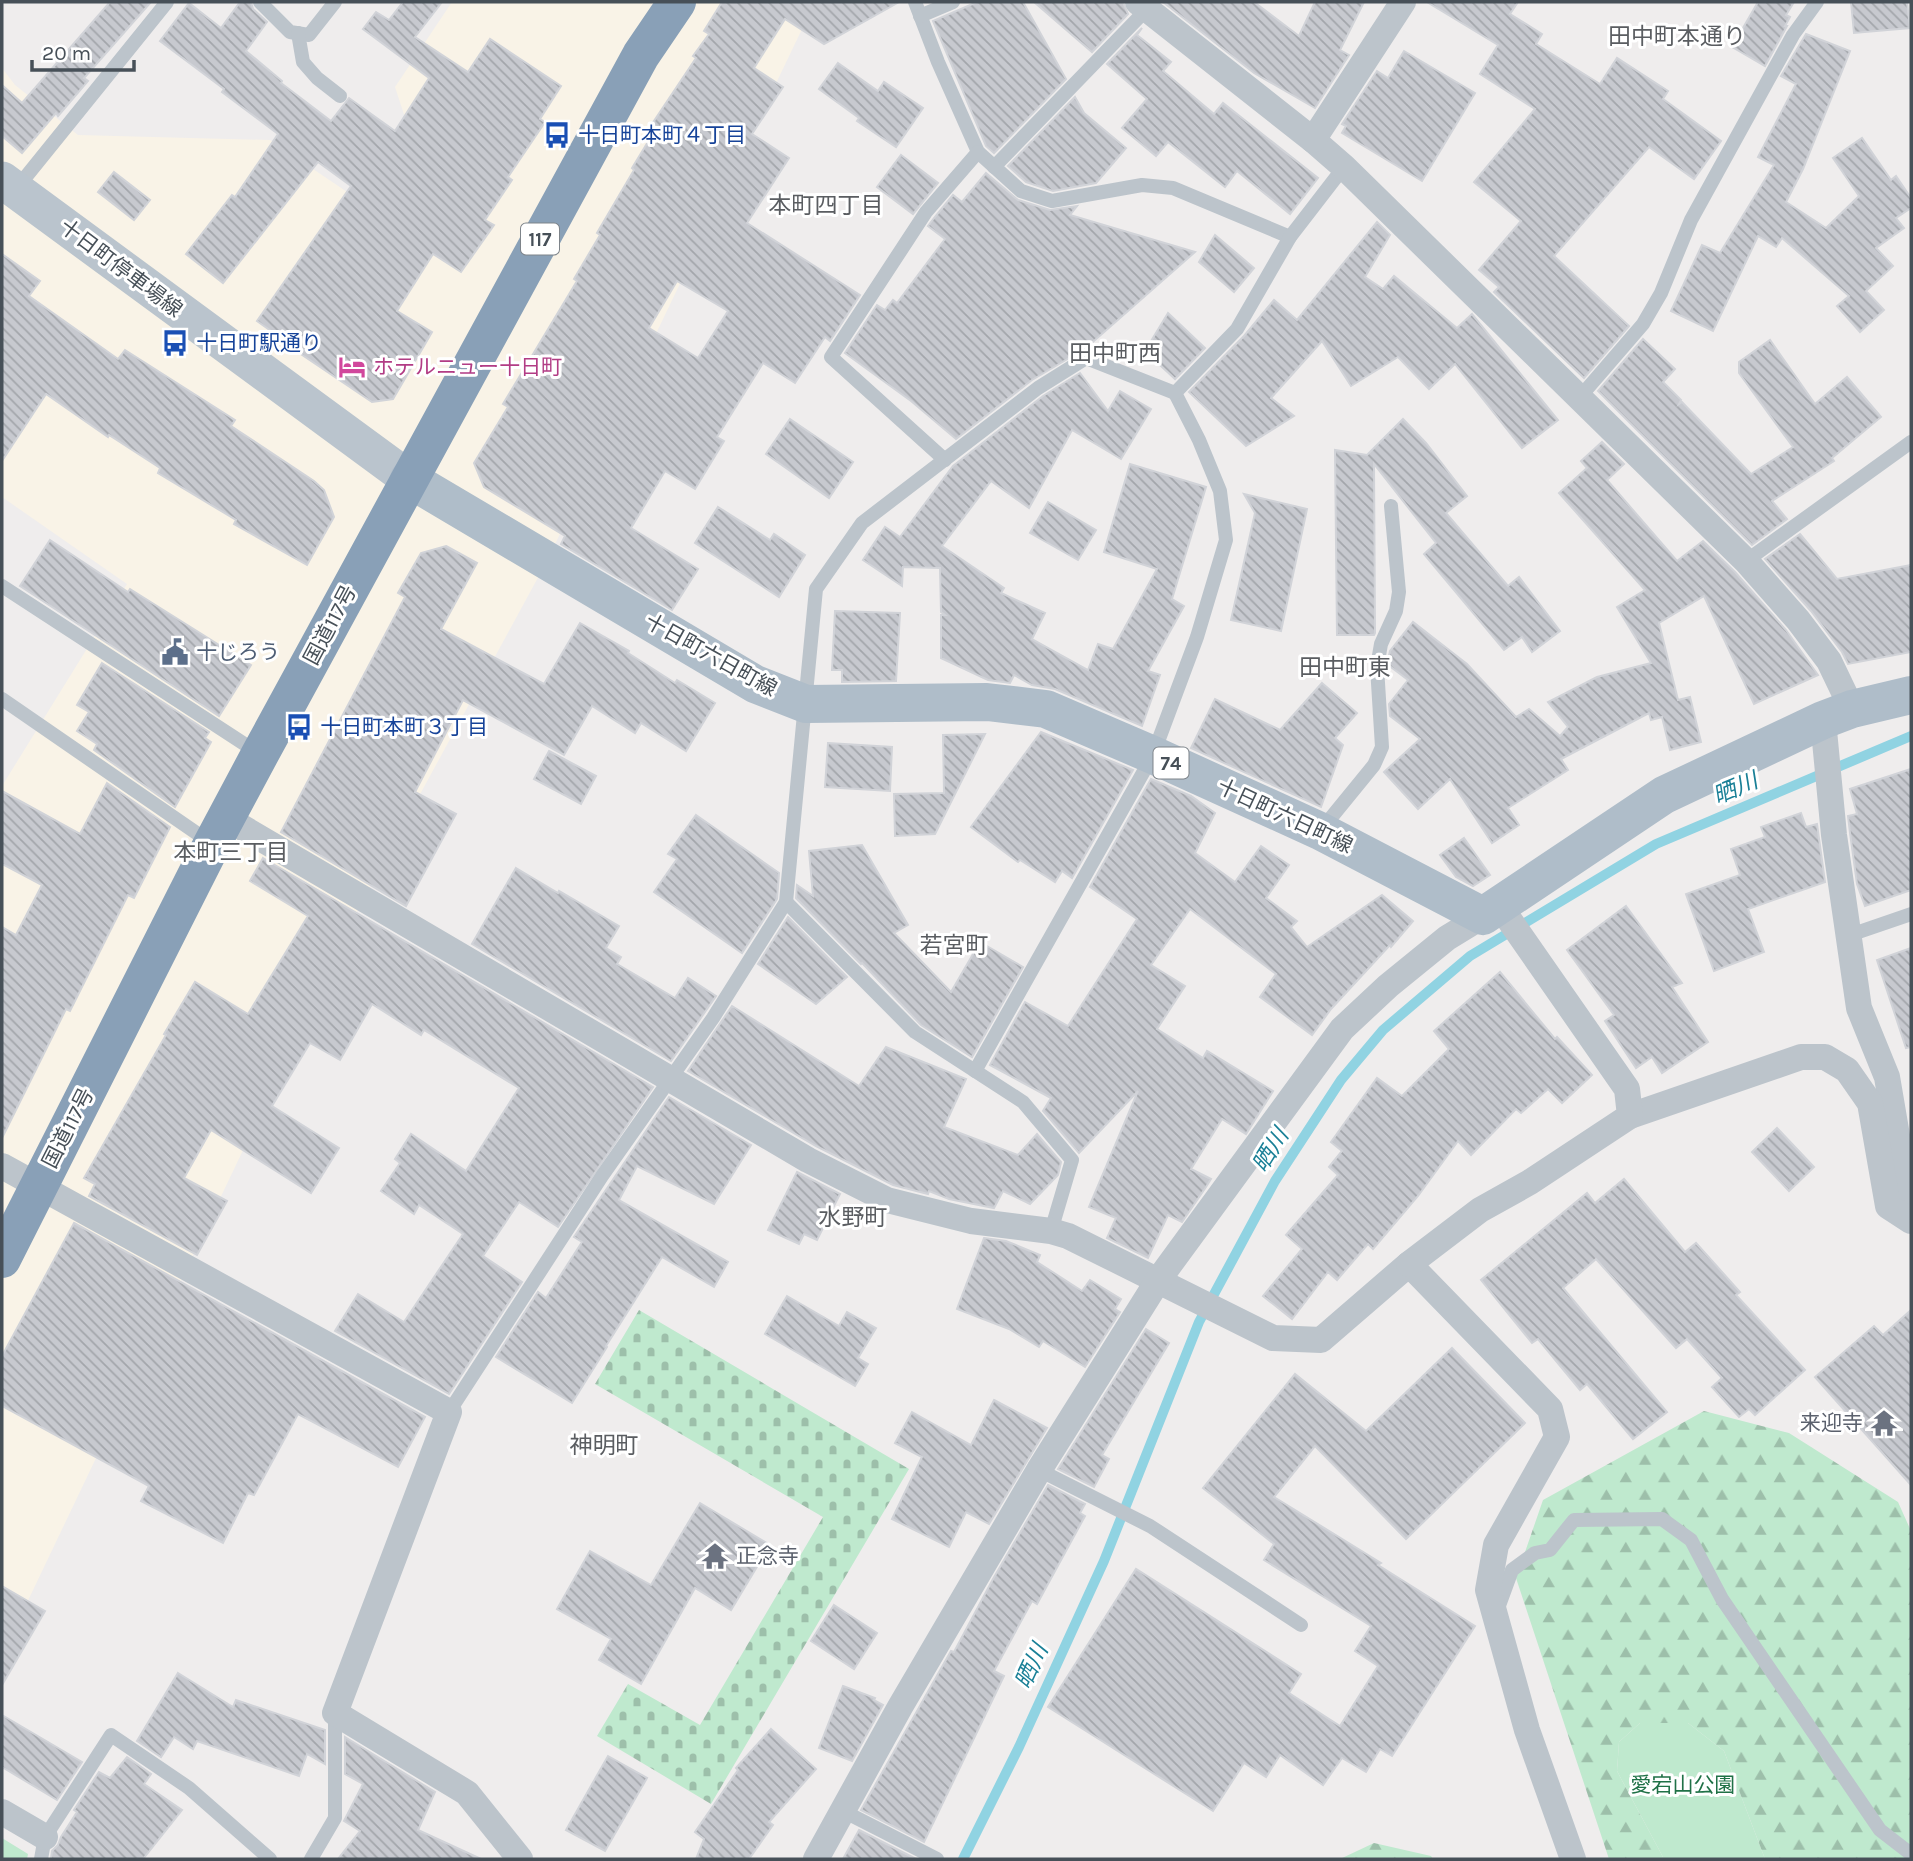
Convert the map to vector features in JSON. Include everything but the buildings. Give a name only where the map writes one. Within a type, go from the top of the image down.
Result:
[{"type":"highway","name":"国道117号","points":[[2,1259],[260,754],[641,55],[677,2]]},
{"type":"main road","name":"十日町停車場線","points":[[9,185],[409,479]]},
{"type":"main road","name":"十日町六日町線","points":[[409,479],[755,684],[806,704],[987,702],[1046,709],[1153,755],[1491,911]]},
{"type":"main road","points":[[1491,911],[1664,794],[1838,715],[1911,695]]},
{"type":"street","points":[[1314,140],[1403,2]]},
{"type":"street","points":[[1142,5],[1314,140],[1344,167],[1746,561],[1798,620],[1829,661],[1838,715],[1834,835],[1850,935],[1858,1008],[1887,1077],[1911,1220]]},
{"type":"street","points":[[219,831],[670,1079],[808,1160],[887,1199],[971,1222],[1051,1231],[1068,1236],[1273,1338],[1321,1340],[1409,1264],[1480,1210],[1630,1116],[1801,1057],[1825,1057],[1847,1070],[1870,1103],[1888,1206],[1911,1220]]},
{"type":"street","points":[[816,1859],[900,1707],[1039,1470],[1159,1279],[1342,1028],[1388,986],[1447,938],[1491,911],[1627,1089],[1630,1116]]},
{"type":"street","points":[[2,1166],[449,1412],[335,1713],[467,1793],[520,1859]]},
{"type":"street","points":[[1409,1264],[1550,1409],[1557,1437],[1496,1545],[1488,1590],[1527,1730],[1573,1859]]},
{"type":"street","points":[[2,1812],[43,1848]]},
{"type":"lane","points":[[9,185],[167,2]]},
{"type":"lane","points":[[260,2],[290,32],[309,35],[335,2]]},
{"type":"lane","points":[[915,2],[978,152],[1021,191],[1052,201],[1142,185],[1173,188],[1290,237]]},
{"type":"lane","points":[[920,16],[953,2]]},
{"type":"lane","points":[[1580,397],[1643,324],[1661,293],[1691,220],[1793,35],[1817,2]]},
{"type":"lane","points":[[994,167],[1142,5]]},
{"type":"lane","points":[[298,33],[303,62],[317,78],[340,96]]},
{"type":"lane","points":[[945,460],[831,357],[926,212],[978,152]]},
{"type":"lane","points":[[1175,393],[1237,329],[1290,237],[1344,167]]},
{"type":"lane","points":[[449,1412],[602,1176],[713,1018],[786,902],[817,589],[862,523],[1038,388],[1086,358],[1175,393],[1199,440],[1220,491],[1226,540],[1197,637],[1153,755],[975,1071]]},
{"type":"lane","points":[[1746,561],[1911,442]]},
{"type":"lane","points":[[1320,831],[1374,765],[1382,747],[1377,667],[1381,644],[1396,611],[1399,592],[1391,506]]},
{"type":"lane","points":[[2,586],[260,754]]},
{"type":"lane","points":[[2,699],[219,831]]},
{"type":"lane","points":[[786,902],[915,1031],[1023,1102],[1072,1160],[1051,1231]]},
{"type":"lane","points":[[1850,935],[1911,914]]},
{"type":"lane","points":[[1039,1470],[1150,1526],[1301,1625]]},
{"type":"lane","points":[[1495,1615],[1512,1570],[1535,1553],[1550,1550],[1574,1520],[1662,1519],[1691,1540],[1722,1599],[1880,1830],[1911,1854]]},
{"type":"lane","points":[[311,1859],[335,1818],[335,1713]]},
{"type":"lane","points":[[43,1848],[111,1735],[189,1788],[270,1859]]},
{"type":"lane","points":[[843,1811],[931,1856]]},
{"type":"shaded area","points":[[452,2],[815,2],[547,561],[363,899],[2,1655],[2,786],[127,584],[2,497],[2,68],[15,85],[78,135],[270,140],[362,202],[413,142],[395,87]]},
{"type":"green space","points":[[639,1310],[909,1469],[711,1804],[597,1736],[628,1684],[700,1725],[823,1517],[595,1384]]},
{"type":"green space","points":[[1704,1411],[1789,1433],[1898,1502],[1911,1531],[1911,1859],[1765,1859],[1724,1751],[1688,1723],[1640,1723],[1619,1742],[1617,1771],[1664,1859],[1609,1859],[1516,1578],[1543,1500]]},
{"type":"green space","name":"愛宕山公園","points":[[1640,1723],[1688,1723],[1724,1751],[1765,1859],[1664,1859],[1617,1771],[1619,1742]]},
{"type":"green space","points":[[2,1838],[28,1854],[27,1859],[2,1859]]},
{"type":"green space","points":[[1374,1843],[1431,1856],[1433,1859],[1340,1859]]},
{"type":"waterway","name":"晒川","points":[[963,1859],[1019,1747],[1104,1561],[1199,1322],[1275,1181],[1341,1080],[1383,1030],[1470,956],[1656,844],[1911,736]]},
{"type":"place","name":"十日町本町４丁目","points":[[557,135]]},
{"type":"place","name":"十日町駅通り","points":[[175,343]]},
{"type":"place","name":"ホテルニュー十日町","points":[[352,367]]},
{"type":"place","name":"十じろう","points":[[175,652]]},
{"type":"place","name":"十日町本町３丁目","points":[[299,727]]},
{"type":"place","name":"来迎寺","points":[[1884,1423]]},
{"type":"place","name":"正念寺","points":[[715,1556]]},
{"type":"district","name":"田中町本通り","points":[[1677,36]]},
{"type":"district","name":"本町四丁目","points":[[826,205]]},
{"type":"district","name":"田中町西","points":[[1115,353]]},
{"type":"district","name":"田中町東","points":[[1345,667]]},
{"type":"district","name":"本町三丁目","points":[[231,852]]},
{"type":"district","name":"若宮町","points":[[954,945]]},
{"type":"district","name":"水野町","points":[[853,1217]]},
{"type":"district","name":"神明町","points":[[604,1445]]}]
